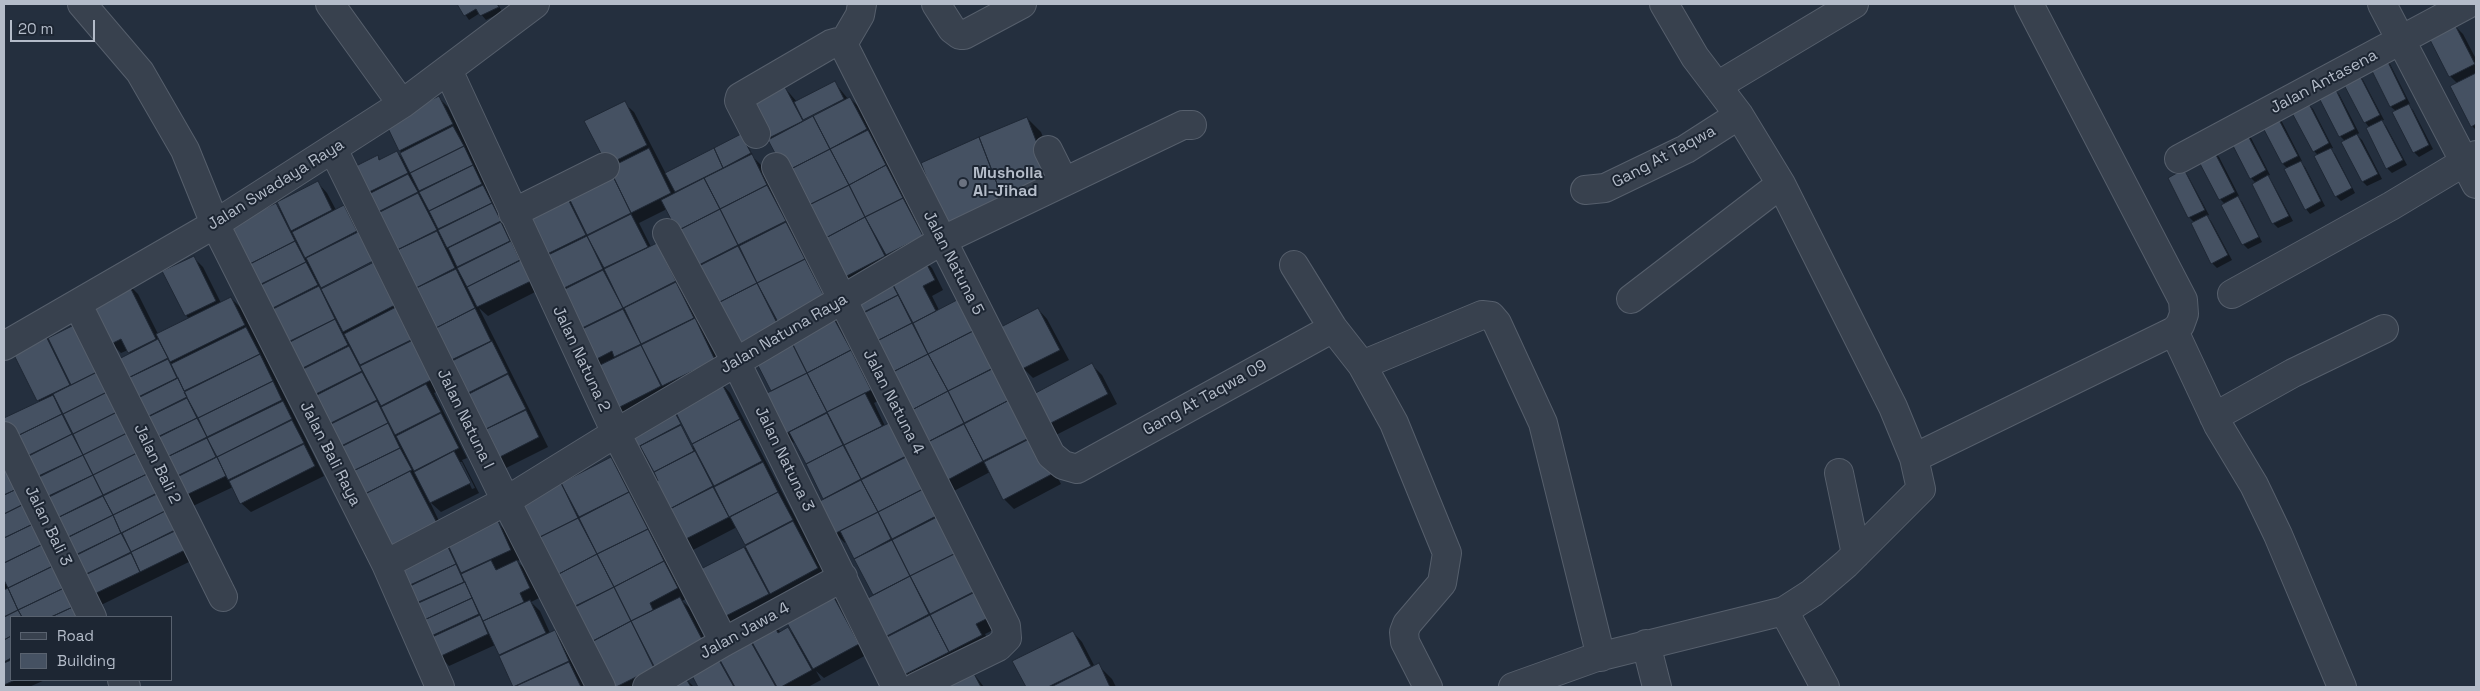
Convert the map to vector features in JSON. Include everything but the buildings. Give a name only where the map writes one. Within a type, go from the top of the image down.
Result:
[{"type":"street","name":"Jalan Bali Raya","points":[[82,4],[140,72],[185,150],[215,224],[386,564],[440,687]]},
{"type":"street","points":[[330,4],[402,104]]},
{"type":"street","points":[[756,134],[739,101],[743,94],[831,44],[838,42],[843,44],[860,15],[862,4]]},
{"type":"street","points":[[936,4],[952,29],[960,35],[964,35],[1022,4]]},
{"type":"street","points":[[1513,687],[1601,656],[1784,610],[1812,593],[1856,554],[1919,492],[1922,485],[1914,458],[1892,407],[1780,184],[1739,116],[1695,57],[1664,4]]},
{"type":"street","points":[[1716,86],[1854,4]]},
{"type":"street","points":[[1914,458],[2174,332],[2180,325],[2184,314],[2183,300],[2029,4]]},
{"type":"street","points":[[2232,294],[2391,206],[2472,167],[2382,4]]},
{"type":"street","name":"Jalan Antasena","points":[[2179,158],[2468,4]]},
{"type":"street","name":"Jalan Swadaya Raya","points":[[4,346],[78,305],[215,224],[402,104],[448,70],[523,7]]},
{"type":"street","name":"Jalan Natuna 5","points":[[843,44],[941,241],[1052,455],[1062,465],[1077,468]]},
{"type":"street","name":"Jalan Natuna 2","points":[[448,70],[616,433],[724,642]]},
{"type":"street","name":"Gang At Taqwa","points":[[1585,190],[1605,188],[1686,149],[1739,116]]},
{"type":"street","name":"Jalan Natuna Raya","points":[[386,564],[506,501],[616,433],[941,241],[1183,124],[1192,125]]},
{"type":"street","name":"Jalan Natuna I","points":[[333,148],[506,501],[601,687]]},
{"type":"street","points":[[1048,150],[1064,182]]},
{"type":"street","points":[[513,213],[605,166]]},
{"type":"street","name":"Jalan Natuna 4","points":[[776,167],[1006,626],[1007,638],[998,647],[916,687]]},
{"type":"street","points":[[1631,299],[1780,184]]},
{"type":"street","name":"Jalan Natuna 3","points":[[667,233],[736,362],[896,687]]},
{"type":"street","points":[[1294,265],[1333,328],[1362,364],[1394,423],[1447,553],[1442,583],[1407,624],[1404,632],[1406,642],[1428,687]]},
{"type":"street","name":"Jalan Bali 2","points":[[78,305],[223,597]]},
{"type":"street","points":[[1362,364],[1482,315],[1491,316],[1497,324],[1543,423],[1601,656]]},
{"type":"street","name":"Gang At Taqwa 09","points":[[1077,468],[1333,328]]},
{"type":"street","points":[[2214,416],[2293,373],[2384,329]]},
{"type":"street","points":[[2174,332],[2214,416],[2254,485],[2278,535],[2342,687]]},
{"type":"street","name":"Jalan Bali 3","points":[[4,436],[92,616]]},
{"type":"street","points":[[1839,473],[1856,554]]},
{"type":"street","name":"Jalan Jawa 4","points":[[647,687],[724,642],[843,577]]},
{"type":"street","points":[[1784,610],[1825,687]]},
{"type":"street","points":[[1646,644],[1657,687]]},
{"type":"place","name":"Musholla Al-Jihad","points":[[963,183]]}]
